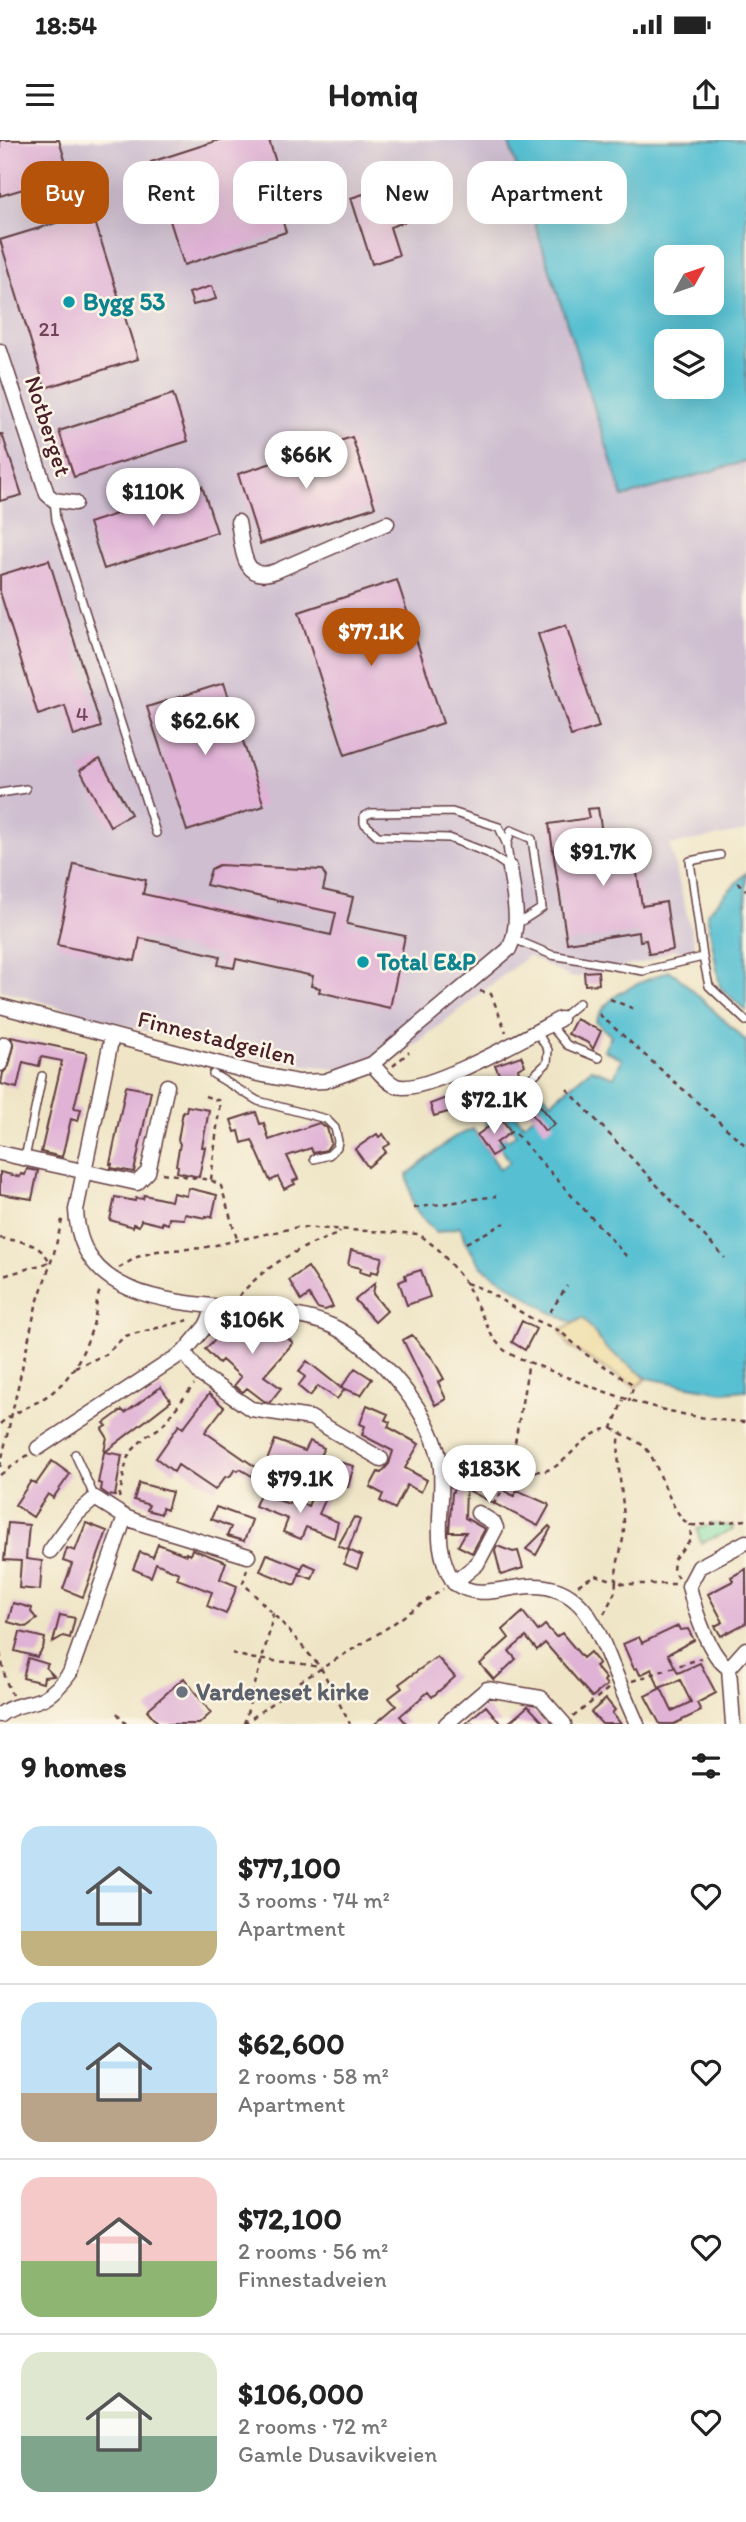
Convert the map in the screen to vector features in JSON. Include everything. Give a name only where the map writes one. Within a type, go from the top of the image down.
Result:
[{"type":"street","name":"Notberget","points":[[0,351],[39,474],[47,494],[54,500]]},
{"type":"street","points":[[54,500],[75,503]]},
{"type":"street","points":[[238,522],[247,566],[261,575],[387,523]]},
{"type":"street","points":[[510,868],[516,931]]},
{"type":"street","name":"Finnestadgeilen","points":[[0,1006],[258,1074],[299,1082],[325,1081],[377,1070],[509,948],[516,931]]},
{"type":"street","points":[[377,1070],[398,1087],[410,1088],[480,1063],[510,1044],[549,1025]]},
{"type":"street","points":[[112,1035],[76,1210],[80,1239],[91,1258],[120,1284],[133,1290],[176,1301],[309,1318],[332,1327],[377,1360],[405,1392],[426,1422],[439,1454],[442,1485],[439,1543],[443,1562],[454,1583],[479,1593],[536,1586],[565,1593],[586,1610],[597,1629],[637,1724]]},
{"type":"street","points":[[0,1065],[5,1044]]},
{"type":"street","points":[[0,1153],[137,1183],[148,1172],[167,1086]]},
{"type":"street","points":[[37,1448],[184,1352],[206,1326],[215,1307]]},
{"type":"street","points":[[184,1352],[201,1375],[251,1409],[311,1418],[381,1459]]},
{"type":"street","points":[[50,1550],[77,1514],[95,1498],[121,1514],[248,1556]]},
{"type":"street","points":[[0,1716],[9,1709],[42,1699],[53,1692],[70,1673],[121,1514]]},
{"type":"street","points":[[454,1583],[468,1572],[484,1553],[496,1528],[494,1523],[482,1516]]},
{"type":"street","points":[[729,1668],[714,1651],[691,1598],[689,1586],[691,1579],[704,1563],[746,1542]]},
{"type":"street","points":[[733,1724],[729,1668],[746,1649]]},
{"type":"street","points":[[446,1724],[487,1689],[541,1698],[564,1724]]},
{"type":"lane","name":"Notberget","points":[[54,500],[55,520],[156,833]]},
{"type":"lane","points":[[0,793],[26,789]]},
{"type":"lane","points":[[453,812],[499,827],[507,845],[510,868],[488,853],[449,838],[378,836],[364,823],[364,816],[371,813],[453,812]]},
{"type":"lane","points":[[507,845],[511,830],[532,839],[542,908],[516,931],[552,955],[643,971],[703,957]]},
{"type":"lane","points":[[720,855],[690,860],[703,957],[709,986],[746,1021]]},
{"type":"lane","points":[[549,1025],[579,1003]]},
{"type":"lane","points":[[549,1025],[567,1045],[599,1058]]},
{"type":"lane","points":[[470,1116],[529,1080],[547,1063],[549,1025]]},
{"type":"lane","points":[[213,1074],[258,1101],[331,1122],[337,1134],[337,1147],[332,1153],[314,1159]]},
{"type":"lane","points":[[25,1159],[43,1076]]},
{"type":"lane","points":[[75,1454],[95,1498]]},
{"type":"path","points":[[737,882],[746,890]]},
{"type":"path","points":[[480,991],[491,994],[510,1044]]},
{"type":"path","points":[[610,999],[634,1009]]},
{"type":"path","points":[[599,1014],[746,1146]]},
{"type":"path","points":[[377,1070],[412,1050]]},
{"type":"path","points":[[567,1089],[725,1258]]},
{"type":"path","points":[[205,1096],[220,1101],[211,1180]]},
{"type":"path","points":[[516,1134],[628,1258]]},
{"type":"path","points":[[148,1172],[211,1180],[221,1186],[237,1239]]},
{"type":"path","points":[[414,1208],[496,1196]]},
{"type":"path","points":[[0,1467],[36,1306],[63,1213]]},
{"type":"path","points":[[466,1242],[505,1223]]},
{"type":"path","points":[[0,1424],[56,1390],[75,1367],[93,1324],[97,1295],[103,1283],[137,1257],[156,1251],[202,1248],[298,1227],[419,1234],[439,1250],[466,1283],[498,1344],[514,1356],[623,1400],[703,1419],[746,1422]]},
{"type":"path","points":[[235,1309],[237,1299],[276,1262],[296,1250],[338,1234],[341,1230]]},
{"type":"path","points":[[0,1238],[35,1246],[44,1252],[50,1262]]},
{"type":"path","points":[[0,1277],[50,1262]]},
{"type":"path","points":[[466,1283],[483,1289],[529,1317],[560,1331],[587,1355],[631,1383],[633,1388],[629,1401]]},
{"type":"path","points":[[550,1312],[567,1286]]},
{"type":"path","points":[[75,1367],[105,1355],[124,1336],[189,1321],[215,1307]]},
{"type":"path","points":[[482,1516],[514,1472],[512,1460],[529,1362]]},
{"type":"path","points":[[121,1514],[130,1453],[145,1437],[161,1427],[201,1375]]},
{"type":"path","points":[[612,1429],[623,1400]]},
{"type":"path","points":[[0,1413],[6,1419]]},
{"type":"path","points":[[514,1472],[550,1470],[592,1436],[604,1429],[612,1429],[636,1439],[646,1449],[684,1522],[691,1524],[746,1520]]},
{"type":"path","points":[[597,1629],[615,1592],[617,1568],[624,1542],[616,1458],[620,1433]]},
{"type":"path","points":[[0,1475],[37,1448]]},
{"type":"path","points":[[565,1593],[595,1574],[624,1584],[682,1583],[672,1567],[676,1556],[691,1539],[691,1524]]},
{"type":"path","points":[[248,1556],[243,1583],[273,1612],[321,1668],[350,1724]]},
{"type":"path","points":[[244,1724],[321,1668],[454,1583]]},
{"type":"path","points":[[244,1724],[273,1612]]},
{"type":"path","points":[[564,1724],[609,1689],[671,1669],[714,1651]]},
{"type":"path","points":[[232,1653],[262,1661],[321,1668]]},
{"type":"path","points":[[0,1654],[6,1681],[15,1701]]},
{"type":"path","points":[[117,1713],[126,1724]]},
{"type":"shaded area","points":[[0,140],[508,140],[515,161],[467,161],[467,224],[535,224],[623,497],[746,461],[746,831],[670,845],[696,952],[673,950],[650,961],[572,978],[528,956],[377,1074],[235,1056],[0,990]]},
{"type":"green space","points":[[713,1524],[732,1526],[733,1530],[701,1543],[697,1529]]},
{"type":"sand","points":[[583,1318],[606,1348],[647,1378],[636,1387],[570,1347],[560,1331]]},
{"type":"water","points":[[508,140],[746,140],[746,461],[623,497],[535,224],[627,224],[627,161],[515,161]]},
{"type":"water","points":[[746,873],[746,1011],[720,987],[707,913]]},
{"type":"water","points":[[668,971],[676,975],[746,1041],[746,1390],[722,1392],[647,1378],[606,1348],[583,1318],[573,1323],[550,1312],[482,1267],[466,1243],[460,1227],[436,1233],[414,1208],[407,1175],[454,1137],[473,1129],[500,1169],[510,1162],[485,1123],[490,1118],[507,1140],[516,1134],[499,1108],[505,1102],[523,1124],[542,1110],[536,1099],[543,1093],[551,1102],[591,1069],[614,1077],[622,1059],[604,1050],[611,1036],[596,1022],[601,1011],[626,990]]},
{"type":"building","points":[[0,140],[59,140],[65,161],[21,161],[21,190],[0,196]]},
{"type":"building","points":[[219,140],[269,140],[276,161],[233,161],[233,224],[283,224],[286,232],[184,265],[171,224],[219,224],[219,161],[154,161]]},
{"type":"building","points":[[361,195],[361,224],[399,224],[390,227],[399,255],[372,264],[351,198]]},
{"type":"building","name":"Bygg 53","points":[[53,224],[96,224],[138,359],[45,388],[0,240]]},
{"type":"building","points":[[212,286],[216,299],[193,305],[189,293]]},
{"type":"building","points":[[173,394],[188,441],[74,477],[59,431]]},
{"type":"building","points":[[0,434],[22,495],[0,501]]},
{"type":"building","points":[[352,437],[375,507],[260,544],[238,474]]},
{"type":"building","points":[[202,486],[217,532],[104,569],[89,523]]},
{"type":"building","points":[[49,560],[101,727],[74,736],[65,706],[38,715],[0,592],[0,575]]},
{"type":"building","points":[[397,580],[443,723],[345,755],[299,612]]},
{"type":"building","points":[[566,625],[599,727],[571,736],[538,634]]},
{"type":"building","points":[[224,683],[264,806],[187,831],[147,707]]},
{"type":"building","points":[[100,759],[131,814],[110,826],[80,770]]},
{"type":"building","points":[[598,808],[605,852],[633,847],[642,906],[666,902],[673,950],[649,954],[646,940],[640,941],[639,932],[567,943],[549,824],[589,818],[587,809]]},
{"type":"building","points":[[74,864],[146,880],[143,894],[331,935],[336,913],[206,885],[211,869],[219,865],[322,870],[326,877],[323,890],[353,897],[347,924],[405,936],[390,1008],[319,992],[320,988],[311,986],[313,976],[236,959],[234,968],[218,965],[220,956],[140,938],[135,961],[57,945]]},
{"type":"building","points":[[598,971],[599,984],[585,985],[584,972]]},
{"type":"building","points":[[576,1019],[601,1031],[593,1049],[589,1043],[568,1034]]},
{"type":"building","points":[[11,1037],[87,1053],[74,1108],[81,1109],[78,1121],[71,1119],[62,1157],[41,1152],[62,1061],[41,1057],[39,1066],[23,1062],[17,1088],[1,1084],[14,1046]]},
{"type":"building","points":[[521,1056],[525,1065],[518,1069],[520,1074],[502,1081],[495,1065]]},
{"type":"building","points":[[126,1086],[151,1091],[134,1172],[111,1168],[110,1164]]},
{"type":"building","points":[[462,1092],[469,1103],[462,1108],[434,1116],[430,1104]]},
{"type":"building","points":[[530,1093],[555,1124],[545,1131],[521,1100]]},
{"type":"building","points":[[187,1106],[209,1110],[199,1177],[177,1172],[180,1144],[178,1140],[183,1111],[186,1112]]},
{"type":"building","points":[[256,1112],[260,1124],[264,1123],[269,1140],[319,1123],[327,1128],[331,1143],[326,1150],[313,1153],[311,1148],[287,1156],[298,1179],[293,1181],[295,1184],[284,1189],[278,1177],[270,1181],[252,1140],[242,1143],[239,1131],[235,1132],[231,1120]]},
{"type":"building","points":[[501,1118],[511,1132],[496,1143],[501,1150],[491,1156],[477,1135]]},
{"type":"building","points":[[377,1134],[379,1137],[383,1134],[390,1144],[383,1148],[386,1152],[368,1167],[355,1149]]},
{"type":"building","points":[[27,1169],[38,1171],[32,1199],[0,1194],[0,1172],[20,1177],[21,1174],[25,1175]]},
{"type":"building","points":[[188,1188],[217,1195],[212,1217],[185,1214],[184,1219],[169,1218],[168,1224],[141,1220],[139,1226],[133,1224],[133,1227],[110,1220],[115,1197],[135,1201],[136,1198],[143,1199],[144,1195],[171,1201],[173,1193],[187,1196]]},
{"type":"building","points":[[351,1250],[382,1257],[378,1273],[371,1271],[370,1275],[360,1272],[361,1268],[348,1265]]},
{"type":"building","points":[[308,1267],[333,1307],[325,1310],[317,1308],[309,1295],[301,1301],[289,1280]]},
{"type":"building","points":[[421,1270],[430,1297],[407,1305],[399,1282],[406,1279],[405,1275]]},
{"type":"building","points":[[375,1283],[373,1294],[387,1311],[375,1322],[355,1300]]},
{"type":"building","points":[[249,1319],[263,1333],[271,1323],[293,1343],[264,1376],[281,1388],[270,1402],[264,1401],[247,1388],[243,1392],[234,1386],[241,1377],[222,1360],[219,1363],[205,1349],[229,1326],[236,1333]]},
{"type":"building","points":[[522,1321],[536,1329],[525,1350],[512,1342]]},
{"type":"building","points":[[412,1335],[433,1359],[444,1379],[438,1382],[446,1399],[435,1405],[403,1340]]},
{"type":"building","points":[[307,1361],[341,1388],[355,1368],[372,1379],[361,1395],[342,1388],[344,1390],[337,1399],[318,1386],[310,1396],[298,1386],[305,1377],[299,1371]]},
{"type":"building","points":[[161,1387],[171,1401],[105,1452],[122,1455],[115,1496],[108,1495],[101,1490],[102,1484],[98,1483],[107,1437],[102,1429],[107,1426],[104,1423],[122,1410],[125,1413]]},
{"type":"building","points":[[209,1394],[224,1407],[205,1432],[257,1468],[252,1476],[235,1469],[215,1490],[178,1465],[174,1472],[156,1458],[179,1425],[183,1428]]},
{"type":"building","points":[[367,1405],[388,1414],[385,1420],[390,1422],[388,1427],[419,1444],[405,1468],[427,1480],[421,1492],[407,1485],[395,1509],[380,1501],[383,1494],[370,1487],[378,1472],[381,1473],[389,1464],[393,1451],[362,1435],[365,1426],[360,1424]]},
{"type":"building","points":[[275,1440],[305,1451],[310,1441],[324,1448],[315,1466],[336,1472],[339,1462],[354,1466],[348,1487],[341,1485],[341,1488],[290,1463],[286,1474],[279,1472],[277,1476],[263,1471]]},
{"type":"building","points":[[52,1461],[70,1474],[53,1498],[48,1494],[33,1517],[15,1505],[31,1481],[36,1484]]},
{"type":"building","points":[[474,1464],[497,1481],[494,1485],[514,1496],[517,1490],[548,1504],[538,1526],[466,1489],[465,1518],[485,1529],[472,1553],[458,1546],[466,1532],[449,1532],[454,1489],[451,1487],[457,1478],[464,1482]]},
{"type":"building","points":[[139,1483],[172,1492],[167,1510],[162,1508],[161,1514],[147,1510],[149,1505],[134,1500]]},
{"type":"building","points":[[260,1494],[289,1504],[291,1499],[308,1506],[313,1495],[327,1496],[319,1514],[338,1522],[334,1538],[306,1527],[301,1539],[283,1532],[288,1519],[255,1506]]},
{"type":"building","points":[[216,1507],[252,1520],[244,1541],[227,1536],[231,1527],[211,1519]]},
{"type":"building","points":[[354,1517],[360,1520],[348,1550],[338,1546]]},
{"type":"building","points":[[8,1523],[29,1525],[26,1559],[42,1561],[40,1590],[19,1588],[21,1561],[4,1560]]},
{"type":"building","points":[[86,1523],[107,1531],[83,1597],[63,1589],[72,1564],[63,1561],[67,1548],[75,1551]]},
{"type":"building","points":[[549,1526],[551,1528],[536,1555],[526,1549]]},
{"type":"building","points":[[158,1544],[186,1555],[190,1555],[192,1549],[226,1562],[220,1579],[237,1586],[226,1614],[207,1606],[212,1592],[177,1579],[179,1573],[156,1563],[151,1577],[133,1569],[140,1552],[153,1557]]},
{"type":"building","points":[[497,1546],[513,1552],[518,1551],[523,1568],[501,1575],[495,1551]]},
{"type":"building","points":[[349,1550],[362,1556],[357,1569],[344,1564]]},
{"type":"building","points":[[267,1554],[302,1568],[295,1585],[260,1571]]},
{"type":"building","points":[[304,1563],[316,1568],[312,1579],[299,1574]]},
{"type":"building","points":[[746,1569],[746,1623],[721,1636],[715,1626],[723,1622],[708,1594],[733,1581],[731,1577]]},
{"type":"building","points":[[13,1603],[32,1608],[31,1612],[37,1619],[26,1627],[8,1622]]},
{"type":"building","points":[[523,1612],[538,1631],[545,1625],[556,1637],[562,1633],[583,1658],[590,1652],[599,1663],[595,1666],[606,1679],[604,1681],[607,1685],[592,1697],[545,1643],[537,1650],[526,1637],[509,1651],[516,1659],[494,1680],[480,1664],[509,1638],[503,1630]]},
{"type":"building","points":[[60,1615],[75,1618],[70,1638],[63,1636],[53,1642]]},
{"type":"building","points":[[678,1626],[680,1630],[688,1629],[694,1640],[668,1654],[678,1673],[700,1663],[716,1693],[697,1703],[701,1711],[674,1724],[660,1724],[645,1696],[661,1688],[672,1711],[691,1702],[680,1680],[659,1688],[652,1669],[640,1675],[637,1668],[634,1669],[623,1644],[639,1637],[642,1643]]},
{"type":"building","points":[[20,1632],[45,1638],[37,1657],[15,1651]]},
{"type":"building","points":[[437,1657],[455,1677],[432,1697],[428,1692],[400,1716],[407,1724],[375,1724],[396,1706],[389,1698],[402,1688],[399,1684]]},
{"type":"building","points":[[28,1658],[48,1664],[46,1668],[54,1676],[44,1677],[43,1683],[23,1678]]},
{"type":"building","name":"Vardeneset kirke","points":[[184,1678],[211,1713],[199,1724],[159,1724],[147,1710]]},
{"type":"building","points":[[606,1699],[621,1724],[602,1724],[591,1712]]},
{"type":"building","points":[[486,1706],[501,1724],[465,1724],[475,1715]]},
{"type":"building","points":[[528,1706],[545,1724],[507,1724],[519,1714]]},
{"type":"place","name":"Bygg 53","points":[[69,302]]},
{"type":"place","name":"Total E&P","points":[[363,962]]},
{"type":"place","name":"Vardeneset kirke","points":[[182,1692]]}]
